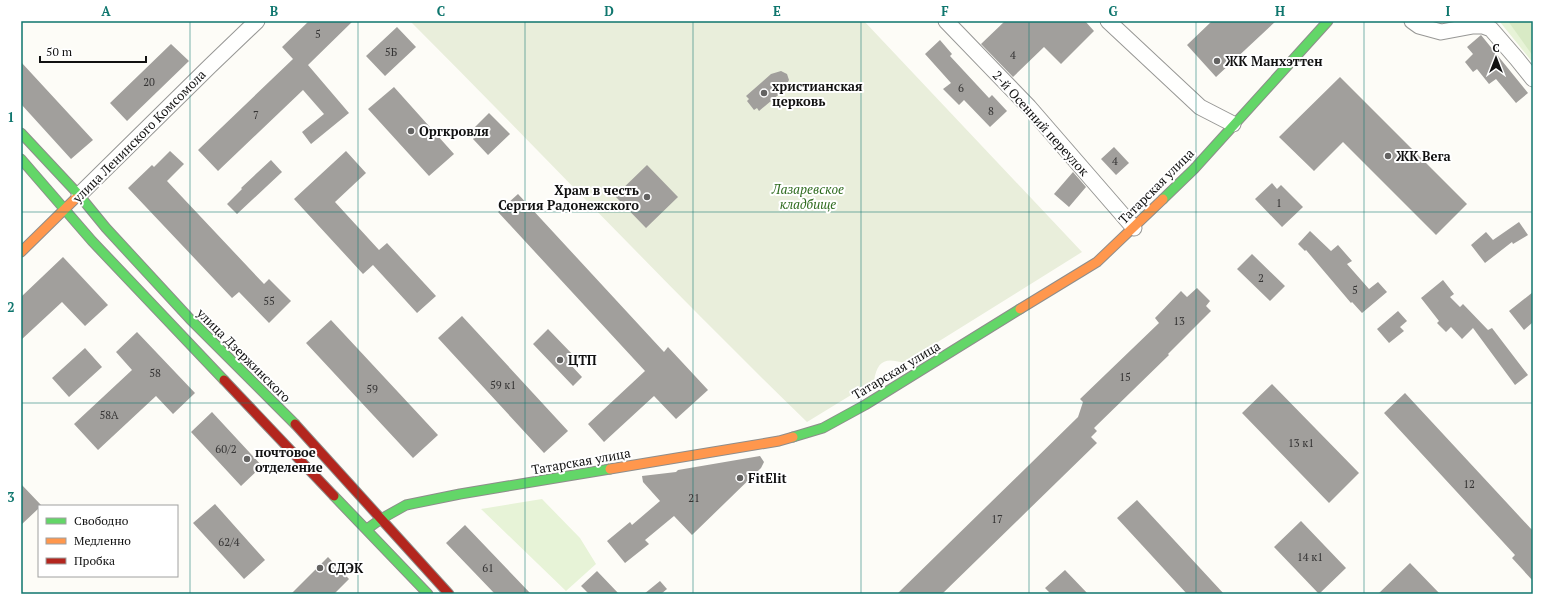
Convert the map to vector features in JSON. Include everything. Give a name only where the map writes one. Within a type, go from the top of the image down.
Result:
[{"type":"main road","name":"Татарская улица","points":[[367,529],[406,505],[445,497],[779,441],[823,428],[865,405],[1097,262],[1134,228],[1194,168],[1328,21]]},
{"type":"main road","name":"улица Дзержинского","points":[[21,133],[79,195],[106,228],[174,302],[279,408],[449,594]]},
{"type":"main road","points":[[21,159],[66,209],[92,241],[428,594]]},
{"type":"main road","name":"улица Ленинского Комсомола","points":[[21,252],[79,195]]},
{"type":"street","name":"улица Ленинского Комсомола","points":[[79,195],[257,21]]},
{"type":"street","name":"2-й Осенний переулок","points":[[946,21],[1029,107],[1134,228]]},
{"type":"street","points":[[1108,21],[1200,107],[1233,124]]},
{"type":"street","points":[[1412,21],[1419,26],[1441,32],[1473,26],[1483,26],[1491,29],[1517,58],[1533,79]]},
{"type":"green space","name":"Лазаревское кладбище","points":[[410,21],[864,21],[1082,252],[904,363],[892,360],[883,362],[877,369],[874,381],[807,422],[707,323]]},
{"type":"green space","points":[[1498,21],[1533,21],[1533,63],[1500,22]]},
{"type":"green space","points":[[1508,21],[1529,21],[1533,27],[1533,56]]},
{"type":"green space","points":[[542,499],[580,538],[596,564],[566,591],[481,509]]},
{"type":"building","points":[[309,21],[353,21],[308,65],[349,113],[311,144],[302,132],[324,114],[303,90],[218,171],[198,150],[293,59],[282,47]]},
{"type":"building","points":[[1005,21],[1085,21],[1094,31],[1061,64],[1044,47],[1013,77],[981,44]]},
{"type":"building","name":"ЖК Манхэттен","points":[[1212,21],[1276,21],[1216,77],[1187,45]]},
{"type":"building","points":[[397,27],[416,47],[385,76],[366,56]]},
{"type":"building","points":[[1481,35],[1528,93],[1516,103],[1496,79],[1489,84],[1477,69],[1473,72],[1465,62],[1473,54],[1467,47]]},
{"type":"building","points":[[940,40],[952,54],[950,56],[989,98],[992,95],[1007,111],[990,127],[964,100],[959,105],[943,89],[951,83],[925,54]]},
{"type":"building","points":[[171,44],[189,61],[127,121],[110,103]]},
{"type":"building","points":[[21,62],[93,140],[71,159],[21,104]]},
{"type":"building","name":"христианская церковь","points":[[781,71],[787,74],[789,80],[783,91],[759,111],[757,108],[754,110],[747,101],[749,99],[746,96],[771,74]]},
{"type":"building","name":"ЖК Вега","points":[[1340,77],[1467,204],[1436,235],[1343,142],[1314,171],[1279,137]]},
{"type":"building","name":"Оргкровля","points":[[394,87],[454,154],[429,176],[368,109]]},
{"type":"building","points":[[489,113],[510,134],[488,155],[473,139],[476,136],[471,131]]},
{"type":"building","points":[[1114,147],[1129,163],[1116,175],[1101,159]]},
{"type":"building","points":[[170,151],[184,164],[167,181],[264,284],[269,279],[291,301],[269,323],[239,292],[232,298],[128,188],[152,165],[154,167]]},
{"type":"building","points":[[346,151],[366,173],[335,202],[379,250],[387,243],[436,296],[417,313],[373,265],[363,274],[294,199]]},
{"type":"building","points":[[271,160],[282,172],[237,214],[227,204],[242,189],[241,188]]},
{"type":"building","name":"Храм в честь Сергия Радонежского","points":[[647,165],[678,197],[646,228],[615,196]]},
{"type":"building","points":[[1073,172],[1086,187],[1069,207],[1054,194]]},
{"type":"building","points":[[1272,183],[1277,189],[1281,185],[1303,207],[1282,227],[1255,199]]},
{"type":"building","points":[[518,194],[664,352],[668,347],[708,390],[676,419],[654,396],[604,442],[588,424],[645,371],[498,212]]},
{"type":"building","points":[[1519,222],[1528,235],[1513,244],[1512,242],[1485,263],[1471,245],[1486,232],[1493,240]]},
{"type":"building","points":[[1310,231],[1331,251],[1338,245],[1352,261],[1347,264],[1369,289],[1378,282],[1387,292],[1362,313],[1352,302],[1351,303],[1306,250],[1305,251],[1298,244]]},
{"type":"building","points":[[1252,254],[1285,286],[1270,301],[1237,269]]},
{"type":"building","points":[[63,257],[108,305],[85,326],[62,302],[21,340],[21,297]]},
{"type":"building","points":[[1443,280],[1454,294],[1450,297],[1460,307],[1463,304],[1488,330],[1492,328],[1528,375],[1515,385],[1473,328],[1462,339],[1451,327],[1446,332],[1437,323],[1439,321],[1421,298]]},
{"type":"building","points":[[1197,288],[1210,301],[1206,306],[1211,311],[1168,354],[1169,355],[1094,428],[1097,431],[1091,437],[1097,443],[942,594],[897,594],[1078,417],[1083,402],[1080,399],[1159,323],[1155,318],[1181,291],[1187,297]]},
{"type":"building","points":[[1533,292],[1533,322],[1524,330],[1509,311]]},
{"type":"building","points":[[1398,311],[1407,321],[1400,327],[1404,331],[1389,343],[1377,329]]},
{"type":"building","points":[[462,316],[568,431],[544,453],[438,338]]},
{"type":"building","points":[[331,320],[438,435],[413,458],[306,343]]},
{"type":"building","name":"ЦТП","points":[[548,329],[575,357],[569,363],[582,377],[573,386],[533,344]]},
{"type":"building","points":[[137,332],[195,393],[173,414],[156,396],[98,450],[74,424],[132,370],[116,352]]},
{"type":"building","points":[[85,348],[102,367],[69,397],[52,378]]},
{"type":"building","points":[[1272,384],[1359,473],[1329,503],[1242,413]]},
{"type":"building","points":[[1405,393],[1533,531],[1533,581],[1512,558],[1515,555],[1384,413]]},
{"type":"building","points":[[212,412],[262,466],[241,486],[191,432]]},
{"type":"building","points":[[760,456],[764,462],[761,468],[692,535],[674,516],[645,540],[649,544],[625,563],[607,541],[630,522],[632,525],[660,501],[643,482],[642,476],[676,472],[678,470]]},
{"type":"building","points":[[21,484],[41,505],[38,505],[38,509],[21,525]]},
{"type":"building","points":[[1137,500],[1224,594],[1187,594],[1117,518]]},
{"type":"building","points":[[215,504],[265,560],[244,579],[193,523]]},
{"type":"building","points":[[1301,521],[1346,568],[1319,594],[1274,547]]},
{"type":"building","points":[[465,525],[531,594],[495,594],[446,543]]},
{"type":"building","points":[[328,557],[349,579],[334,594],[291,594]]},
{"type":"building","points":[[1410,563],[1440,594],[1378,594]]},
{"type":"building","points":[[1065,570],[1088,594],[1051,594],[1045,588]]},
{"type":"building","points":[[597,571],[619,594],[589,594],[581,586]]},
{"type":"building","points":[[660,581],[667,589],[661,594],[644,594]]},
{"type":"traffic: fast","points":[[1163,199],[1194,169],[1328,21]]},
{"type":"traffic: fast","points":[[21,133],[79,195],[106,228],[190,319],[295,424]]},
{"type":"traffic: fast","points":[[21,159],[92,241],[224,380]]},
{"type":"traffic: fast","points":[[793,437],[823,428],[865,405],[1020,309]]},
{"type":"traffic: fast","points":[[367,529],[406,505],[460,494],[610,469]]},
{"type":"traffic: fast","points":[[334,496],[428,594]]},
{"type":"traffic: slow","points":[[21,252],[75,199]]},
{"type":"traffic: slow","points":[[1020,309],[1097,262],[1163,199]]},
{"type":"traffic: slow","points":[[610,469],[779,441],[793,437]]},
{"type":"traffic: jam","points":[[224,380],[334,496]]},
{"type":"traffic: jam","points":[[295,424],[449,594]]},
{"type":"place","name":"ЖК Манхэттен","points":[[1217,61]]},
{"type":"place","name":"христианская церковь","points":[[764,93]]},
{"type":"place","name":"Оргкровля","points":[[411,131]]},
{"type":"place","name":"ЖК Вега","points":[[1388,156]]},
{"type":"place","name":"Храм в честь Сергия Радонежского","points":[[647,197]]},
{"type":"place","name":"ЦТП","points":[[560,360]]},
{"type":"place","name":"почтовое отделение","points":[[247,459]]},
{"type":"place","name":"FitElit","points":[[740,478]]},
{"type":"place","name":"СДЭК","points":[[320,568]]}]
